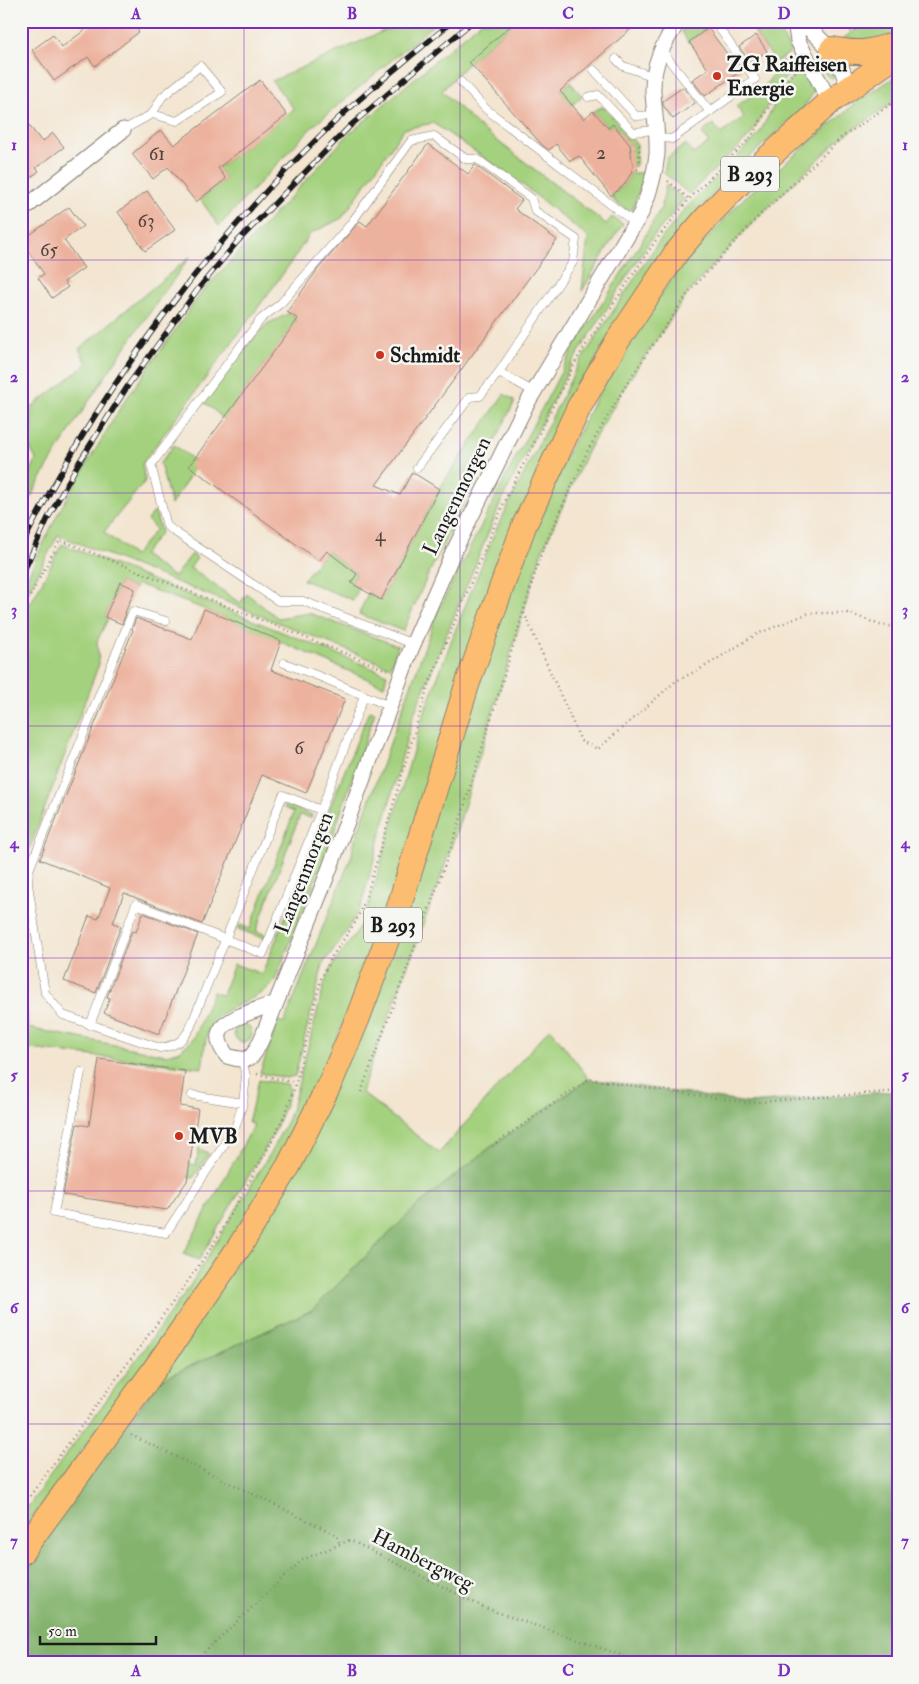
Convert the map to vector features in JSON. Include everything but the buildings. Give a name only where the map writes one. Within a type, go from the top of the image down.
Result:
[{"type":"main road","points":[[838,43],[852,54],[867,52],[898,43]]},
{"type":"main road","name":"B 293","points":[[21,1553],[152,1373],[240,1246],[288,1165],[331,1081],[358,1020],[398,910],[468,685],[524,526],[578,407],[618,340],[676,253],[707,217],[742,182],[839,95],[898,54]]},
{"type":"street","name":"Langenmorgen","points":[[245,1060],[254,1056],[258,1047],[326,878],[413,644],[451,557],[526,405],[635,224],[650,192],[657,152],[653,89],[655,77],[667,38],[679,21]]},
{"type":"street","points":[[795,21],[798,41],[806,65],[839,95]]},
{"type":"street","points":[[801,21],[838,43],[839,95]]},
{"type":"street","points":[[21,211],[124,130]]},
{"type":"street","points":[[245,1060],[227,1056],[221,1047],[220,1030],[233,1019],[276,1003]]},
{"type":"lane","points":[[657,152],[755,79],[714,21]]},
{"type":"lane","points":[[662,51],[710,112]]},
{"type":"lane","points":[[616,60],[623,66],[655,77]]},
{"type":"lane","points":[[124,130],[152,114],[162,97],[200,66],[222,92],[177,120],[152,114]]},
{"type":"lane","points":[[594,70],[636,116],[655,123],[663,138],[672,139]]},
{"type":"lane","points":[[462,82],[486,109],[635,224]]},
{"type":"lane","points":[[588,97],[598,95],[633,132],[640,132],[655,123]]},
{"type":"lane","points":[[413,644],[303,601],[278,601],[175,532],[167,526],[151,465],[261,319],[280,303],[349,226],[411,142],[434,136],[466,159],[477,159],[531,198],[535,211],[576,239],[573,262],[499,372],[480,396],[470,397],[417,468]]},
{"type":"lane","points":[[499,372],[534,392]]},
{"type":"lane","points":[[166,621],[133,611],[29,870],[28,884],[45,993],[63,1015],[160,1048],[173,1046],[184,1038],[190,1028],[226,940],[283,794],[321,810]]},
{"type":"lane","points":[[284,663],[389,706]]},
{"type":"lane","points":[[90,1025],[136,904],[263,954],[321,810],[364,696]]},
{"type":"lane","points":[[81,1072],[54,1212],[166,1233],[235,1128],[243,1103],[246,1076],[245,1060]]},
{"type":"lane","points":[[192,1095],[243,1103]]},
{"type":"path","points":[[838,43],[868,21]]},
{"type":"path","points":[[21,1508],[186,1284],[212,1245],[271,1143],[286,1112],[296,1083],[321,979],[331,958],[356,921],[365,901],[427,689],[505,500],[578,357],[656,240],[690,199],[751,137],[781,87],[792,73],[806,65],[794,53],[755,79]]},
{"type":"path","points":[[361,1092],[455,836],[541,554],[588,450],[629,380],[689,292],[757,218],[841,138],[898,99]]},
{"type":"path","points":[[638,170],[640,132]]},
{"type":"path","points":[[655,170],[690,199]]},
{"type":"path","points":[[21,608],[30,596],[60,540],[401,675]]},
{"type":"path","points":[[524,612],[580,741],[598,749],[676,681],[704,667],[757,634],[809,612],[849,613],[880,625],[898,627]]},
{"type":"path","points":[[245,1060],[257,1075],[296,1083]]},
{"type":"path","points":[[492,1146],[589,1079],[748,1103],[898,1091]]},
{"type":"path","points":[[136,1437],[335,1534],[340,1544]]},
{"type":"path","name":"Hambergweg","points":[[193,1663],[302,1560],[350,1540],[485,1608],[644,1663]]},
{"type":"green space","points":[[406,21],[438,21],[311,128],[219,226],[200,199],[226,179],[218,168],[294,109],[272,81]]},
{"type":"green space","points":[[482,21],[516,21],[469,62],[442,91],[478,126],[606,224],[612,217],[623,224],[582,291],[588,237],[514,178],[433,123],[404,129],[342,218],[310,234],[285,271],[142,464],[145,481],[104,532],[134,556],[156,529],[147,520],[155,511],[161,532],[143,555],[174,577],[192,554],[197,558],[190,568],[240,603],[247,594],[278,618],[309,613],[398,646],[390,667],[58,535],[27,594],[21,601],[21,590],[57,515],[122,405],[202,292],[348,135]]},
{"type":"green space","points":[[689,21],[703,21],[708,28],[689,43],[682,32]]},
{"type":"green space","points":[[751,21],[777,21],[791,52],[776,62],[756,35]]},
{"type":"green space","points":[[868,21],[898,21],[898,37],[839,42],[862,24]]},
{"type":"green space","points":[[822,54],[830,65],[834,75],[832,78],[827,76],[815,59]]},
{"type":"green space","points":[[794,57],[798,63],[779,85],[751,135],[689,194],[664,173],[667,158],[686,144],[693,154],[709,143],[702,133],[713,124],[721,134],[744,117],[736,106],[762,89],[781,65]]},
{"type":"green space","points":[[806,69],[814,92],[804,107],[742,164],[701,207],[596,358],[391,901],[320,1081],[286,1151],[200,1291],[21,1533],[21,1516],[188,1289],[268,1157],[288,1119],[324,985],[330,970],[355,935],[366,915],[423,716],[455,631],[495,532],[578,365],[657,244],[686,208],[759,134],[783,88],[792,77]]},
{"type":"green space","points":[[898,75],[898,99],[841,138],[757,218],[689,292],[629,380],[588,450],[541,554],[458,827],[361,1092],[439,1153],[550,1028],[589,1079],[492,1146],[418,1205],[312,1310],[160,1380],[288,1184],[549,489],[620,352],[677,272],[744,198],[857,102]]},
{"type":"green space","points":[[570,82],[582,96],[572,105],[560,91]]},
{"type":"green space","points":[[602,107],[605,108],[637,145],[636,165],[633,167],[627,153],[633,148],[613,124],[608,128],[593,111]]},
{"type":"green space","points":[[631,173],[644,173],[631,212],[616,203],[611,196],[624,185]]},
{"type":"green space","points":[[666,185],[684,199],[649,242],[572,363],[501,502],[413,716],[361,907],[323,964],[295,1076],[286,1078],[260,1073],[278,1021],[284,1023],[352,855],[353,846],[437,613],[574,348],[661,208]]},
{"type":"green space","points":[[190,257],[85,407],[44,472],[21,518],[21,482],[29,477],[36,459],[24,438],[33,427],[29,409],[87,364],[79,349]]},
{"type":"green space","points":[[290,313],[297,321],[224,419],[203,401],[221,376],[267,324]]},
{"type":"green space","points":[[504,394],[514,400],[514,403],[429,573],[403,631],[359,614],[368,593],[381,600],[439,489]]},
{"type":"green space","points":[[174,445],[194,460],[194,469],[171,505],[160,463]]},
{"type":"green space","points":[[62,544],[387,674],[384,686],[204,609],[137,584],[135,589],[120,582],[105,617],[108,619],[97,641],[99,664],[21,871],[21,613],[33,599]]},
{"type":"green space","points":[[327,551],[357,574],[351,583],[359,588],[353,600],[303,580]]},
{"type":"green space","points":[[369,711],[375,712],[332,838],[275,980],[258,995],[229,1009],[214,1021],[206,1039],[202,1068],[21,1048],[21,923],[28,1028],[166,1055],[180,1051],[193,1039],[213,992],[222,995],[234,964],[262,974]]},
{"type":"green space","points":[[286,805],[312,815],[311,818],[300,815],[256,931],[266,935],[265,939],[238,929],[240,925],[250,929],[294,812],[284,808]]},
{"type":"green space","points":[[243,1024],[249,1027],[252,1033],[249,1039],[243,1042],[237,1039],[234,1033],[237,1027]]},
{"type":"green space","points":[[589,1079],[748,1103],[898,1091],[898,1663],[21,1663],[21,1565],[160,1380],[312,1310],[418,1205],[492,1146]]},
{"type":"green space","points":[[259,1080],[287,1084],[290,1091],[274,1133],[199,1260],[183,1254],[254,1125],[248,1122]]},
{"type":"green space","points":[[199,1148],[209,1154],[193,1178],[168,1174],[170,1161],[196,1165]]},
{"type":"railway","points":[[21,547],[52,487],[123,372],[205,262],[295,161],[343,114],[453,21]]},
{"type":"railway","points":[[21,577],[48,518],[78,464],[129,384],[198,289],[237,242],[351,125],[473,21]]},
{"type":"place","name":"ZG Raiffeisen Energie","points":[[717,76]]},
{"type":"place","name":"Schmidt","points":[[380,355]]},
{"type":"place","name":"MVB","points":[[179,1136]]}]
